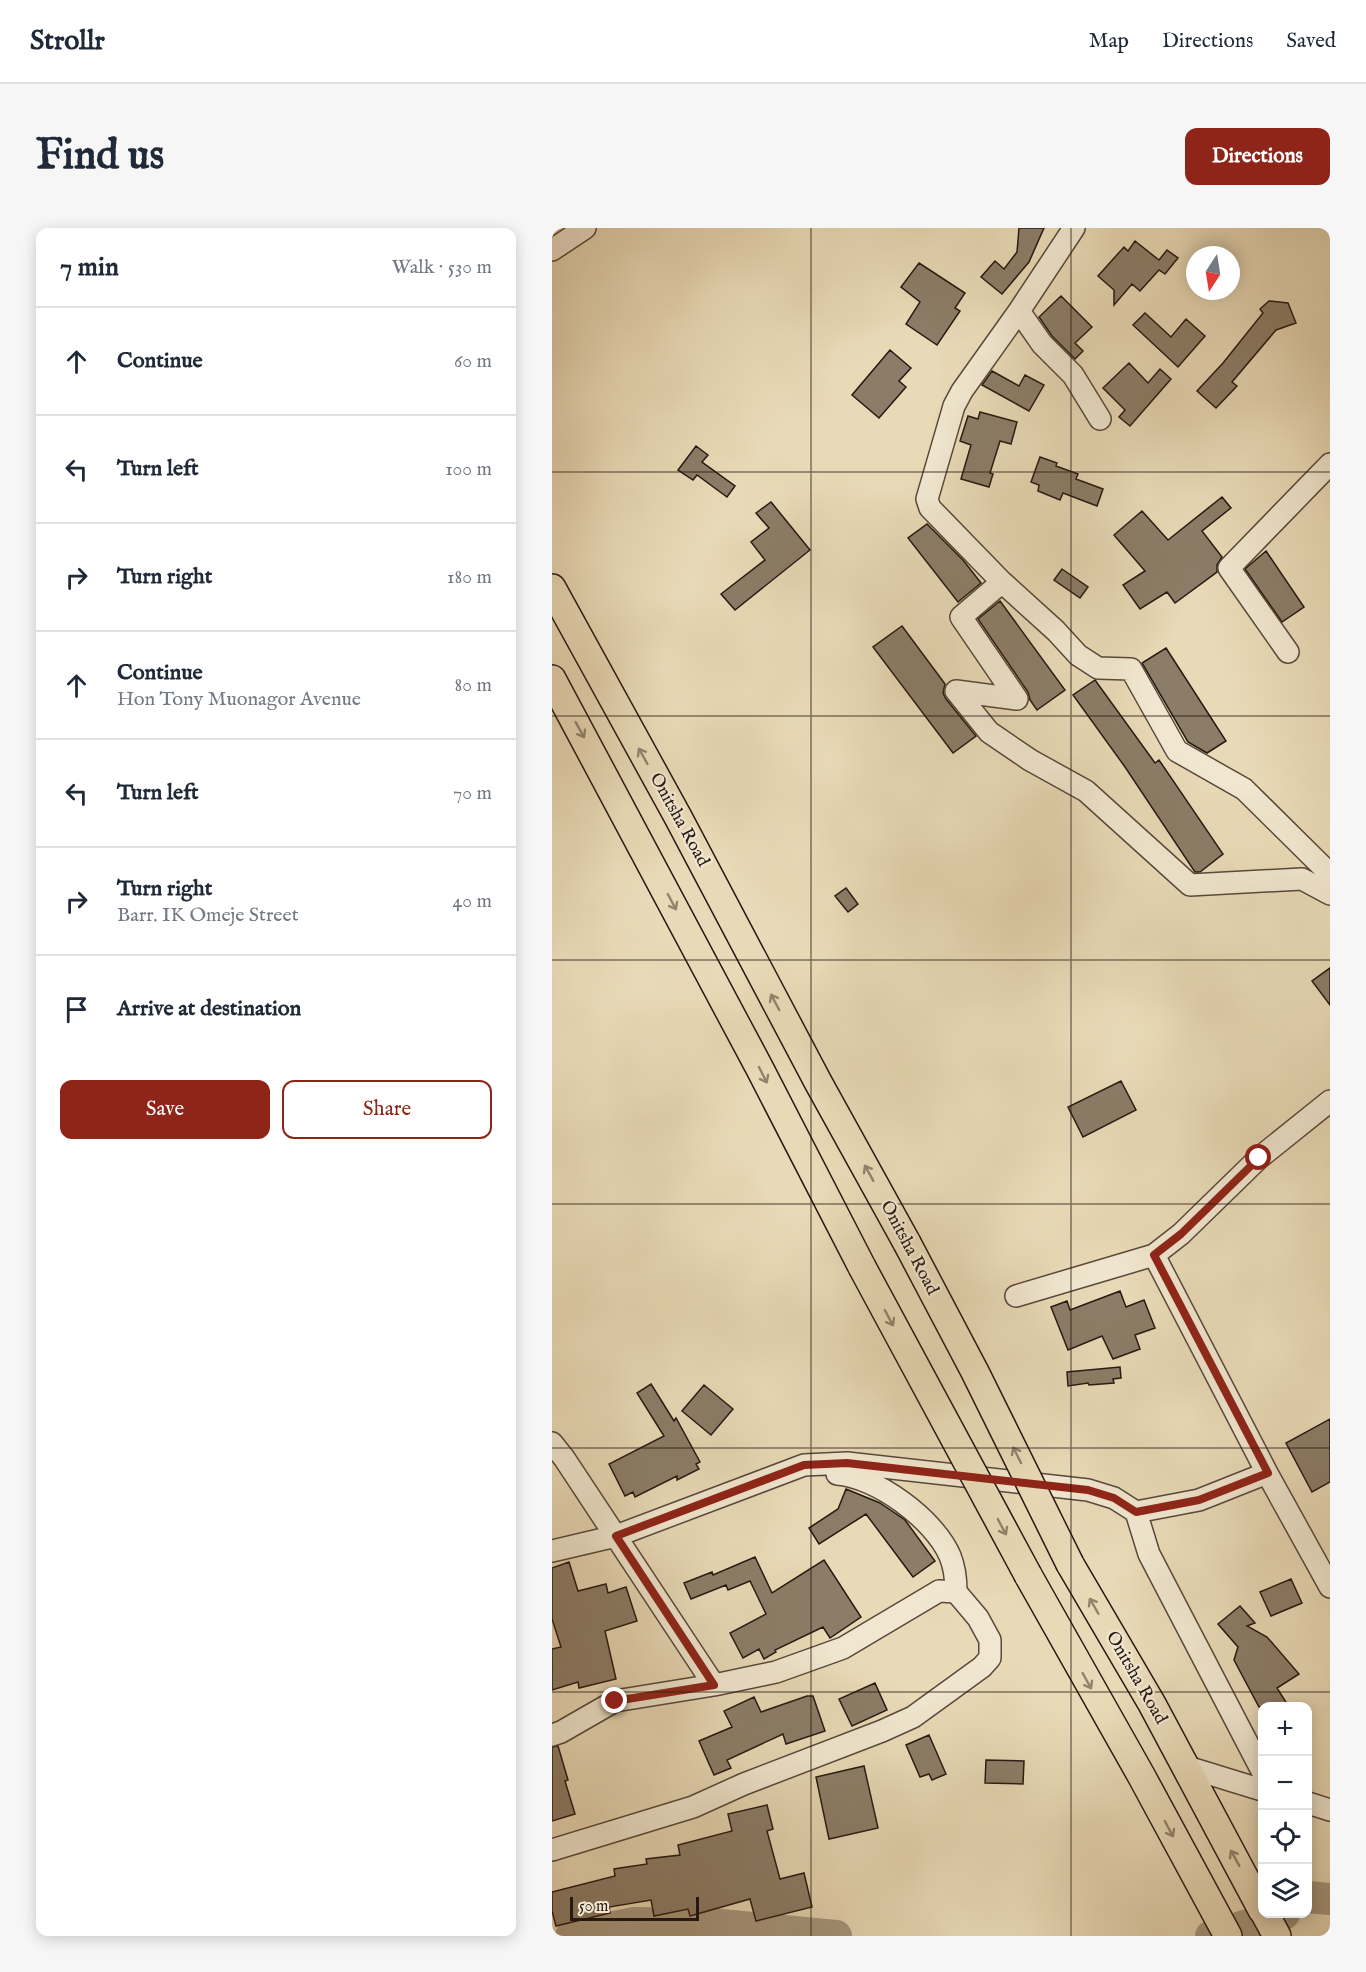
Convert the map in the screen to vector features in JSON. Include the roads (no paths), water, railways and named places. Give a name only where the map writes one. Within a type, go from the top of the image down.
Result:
[{"type":"main road","name":"Onitsha Road","points":[[552,588],[907,1243],[975,1372],[1070,1564],[1152,1704],[1258,1901]]},
{"type":"main road","points":[[552,679],[760,1069],[862,1267],[1028,1575],[1142,1777],[1228,1936]]},
{"type":"main road","name":"Onitsha Road","points":[[1267,1918],[1277,1936]]},
{"type":"street","points":[[552,250],[585,228]]},
{"type":"street","points":[[1074,228],[954,406],[927,499],[930,508],[1078,655],[1098,668],[1131,669],[1177,751],[1244,789],[1330,874]]},
{"type":"street","points":[[1019,311],[1042,344],[1073,375],[1100,419]]},
{"type":"street","points":[[1288,652],[1229,568],[1330,464]]},
{"type":"street","points":[[1002,582],[961,617],[1017,699],[957,691],[989,732],[1030,760],[1086,792],[1190,885],[1302,879],[1330,894]]},
{"type":"street","points":[[1016,1296],[1154,1255],[1181,1234],[1259,1158],[1330,1101]]},
{"type":"street","points":[[1154,1255],[1330,1587]]},
{"type":"street","points":[[552,1443],[714,1685]]},
{"type":"street","points":[[552,1551],[616,1536],[804,1465],[847,1463],[1088,1490],[1114,1498],[1136,1512],[1149,1554],[1258,1761]]},
{"type":"street","points":[[552,1735],[615,1701],[714,1685],[776,1672],[843,1648],[948,1592],[956,1572],[949,1554],[926,1522],[885,1490],[847,1475],[831,1474],[804,1465]]},
{"type":"street","points":[[1136,1512],[1199,1500],[1268,1473]]},
{"type":"street","points":[[552,1850],[693,1807],[744,1784],[858,1741],[913,1717],[982,1667],[990,1658],[990,1640],[978,1618],[948,1592]]},
{"type":"street","points":[[1184,1766],[1258,1788]]},
{"type":"street","points":[[1312,1804],[1330,1810]]},
{"type":"waterway","points":[[1312,1897],[1330,1899]]},
{"type":"waterway","points":[[1211,1936],[1271,1918]]},
{"type":"waterway","points":[[571,1936],[634,1923],[712,1924],[836,1936]]}]
